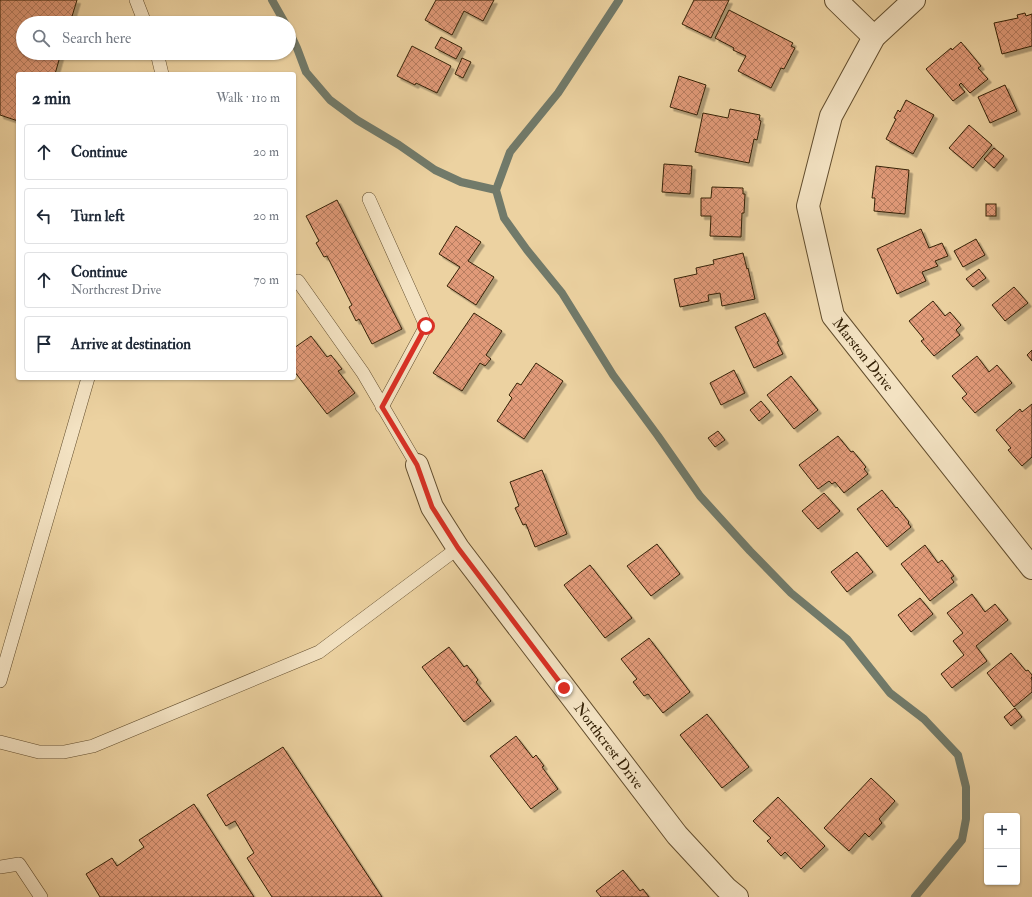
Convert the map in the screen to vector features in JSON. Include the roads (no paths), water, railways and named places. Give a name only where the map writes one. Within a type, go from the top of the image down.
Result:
[{"type":"street","points":[[836,0],[874,37]]},
{"type":"street","name":"Marston Drive","points":[[914,0],[874,37],[830,116],[808,206],[833,316],[1032,568]]},
{"type":"street","name":"Northcrest Drive","points":[[417,465],[432,507],[458,548],[677,835],[726,888],[737,897]]},
{"type":"lane","points":[[136,0],[142,16]]},
{"type":"lane","points":[[159,60],[162,72]]},
{"type":"lane","points":[[369,200],[426,326],[382,407]]},
{"type":"lane","points":[[298,281],[363,373],[417,465]]},
{"type":"lane","points":[[0,681],[87,380]]},
{"type":"lane","points":[[0,742],[39,752],[64,752],[93,746],[319,652],[458,548]]},
{"type":"lane","points":[[0,867],[19,864],[40,897]]},
{"type":"waterway","points":[[272,0],[281,16]]},
{"type":"waterway","points":[[619,0],[558,93],[510,152],[496,190],[504,218],[527,250],[562,293],[613,375],[700,496],[791,593],[847,639],[890,693],[924,719],[958,755],[966,787],[966,819],[962,840],[915,897]]},
{"type":"waterway","points":[[296,46],[306,72],[330,100],[357,120],[399,145],[435,170],[461,182],[496,190]]}]
